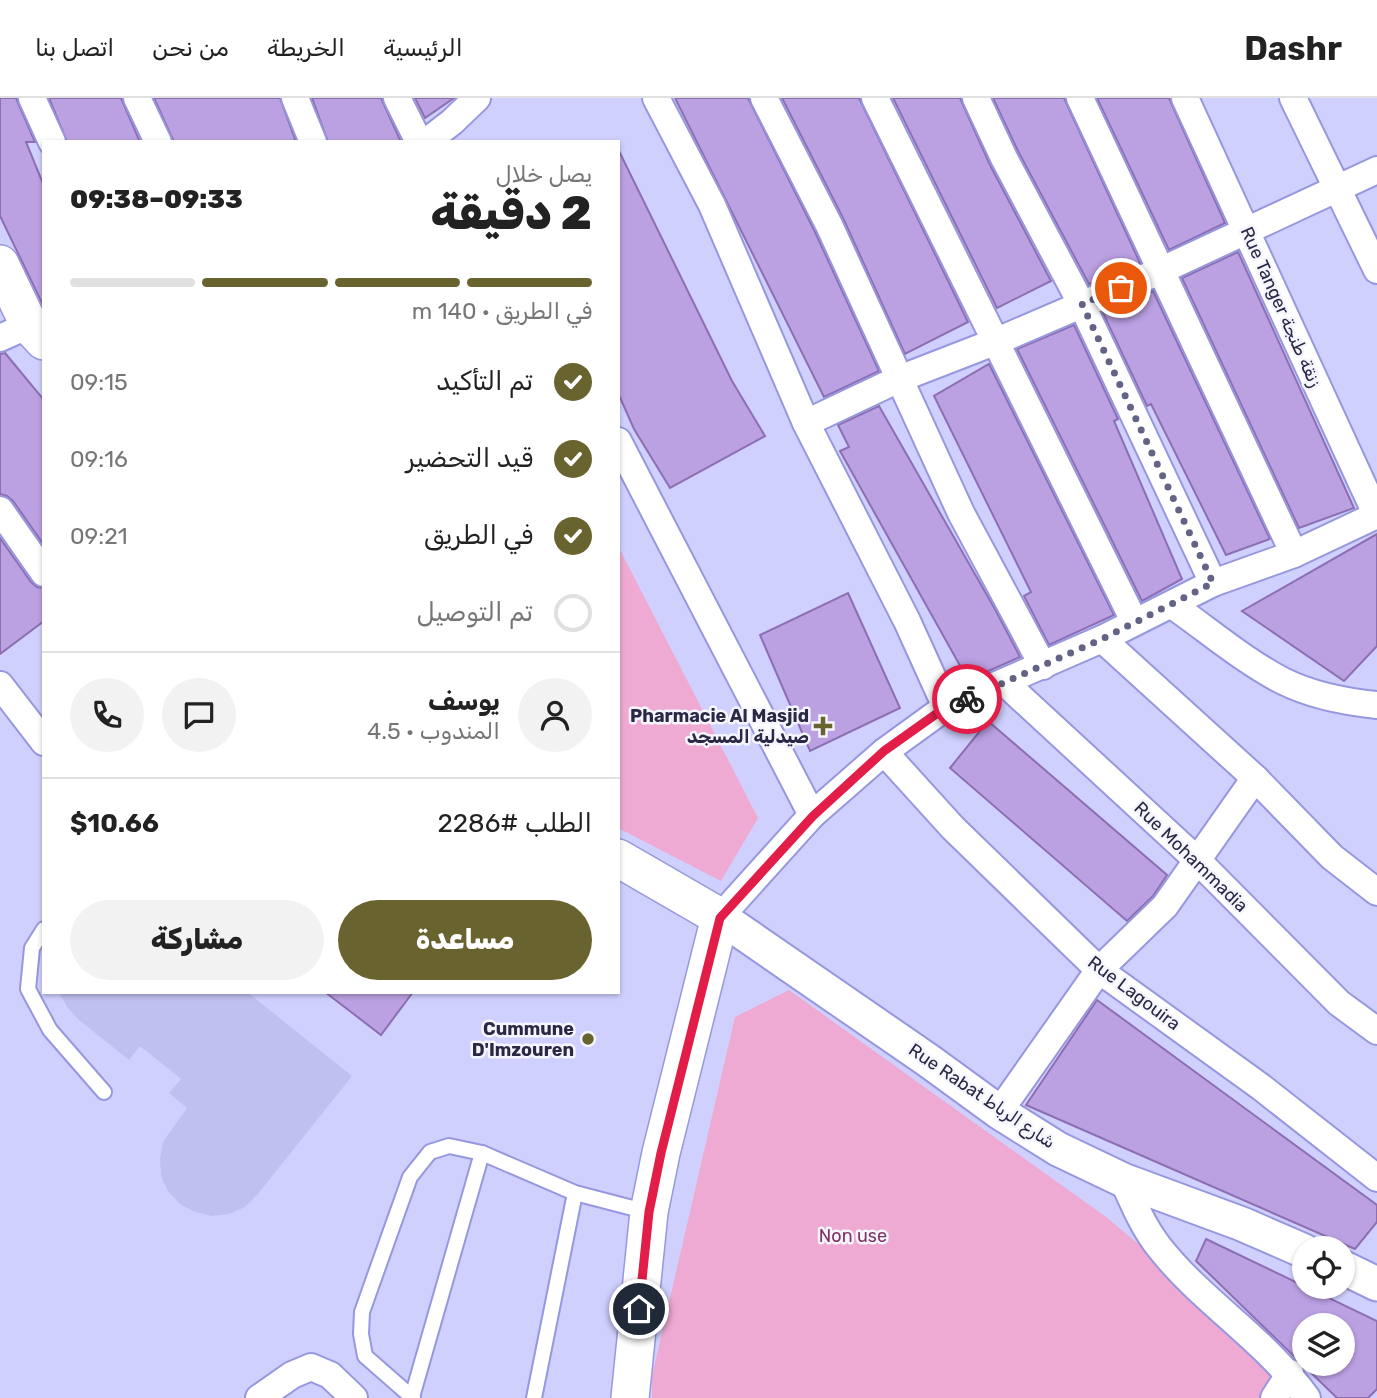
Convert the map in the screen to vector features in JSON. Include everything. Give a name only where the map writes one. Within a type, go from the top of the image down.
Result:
[{"type":"main road","points":[[0,264],[29,331]]},
{"type":"main road","points":[[620,859],[720,918],[661,1153],[649,1212],[630,1398]]},
{"type":"street","points":[[32,98],[51,140]]},
{"type":"street","points":[[137,98],[157,140]]},
{"type":"street","points":[[295,98],[312,140]]},
{"type":"street","points":[[397,98],[418,140]]},
{"type":"street","points":[[432,140],[457,132],[477,98]]},
{"type":"street","points":[[656,98],[712,205],[806,423],[906,621],[946,707]]},
{"type":"street","points":[[764,98],[829,225],[961,513],[1043,666]]},
{"type":"street","points":[[875,98],[1134,621]]},
{"type":"street","points":[[976,98],[1004,158],[1082,304],[1213,583]]},
{"type":"street","points":[[1080,98],[1294,554]]},
{"type":"street","name":"Rue Tanger زنقة طنجة","points":[[1185,98],[1377,515]]},
{"type":"street","points":[[1293,98],[1377,270]]},
{"type":"street","points":[[806,423],[899,379],[997,341],[1160,271],[1377,170]]},
{"type":"street","points":[[620,445],[813,816]]},
{"type":"street","points":[[0,510],[42,570]]},
{"type":"street","points":[[720,918],[813,816],[884,751],[946,707],[1102,639],[1213,583],[1294,554],[1377,515]]},
{"type":"street","points":[[1172,605],[1285,682],[1376,708]]},
{"type":"street","points":[[1102,639],[1255,778],[1332,857],[1377,892]]},
{"type":"street","name":"Rue Mohammadia","points":[[1006,683],[1197,860],[1339,1003],[1377,1031]]},
{"type":"street","points":[[0,685],[42,739]]},
{"type":"street","name":"Rue Lagouira","points":[[884,751],[953,828],[1099,970],[1261,1087],[1377,1178]]},
{"type":"street","points":[[999,1112],[1099,970],[1165,906],[1255,778]]},
{"type":"street","name":"Rue Rabat شارع الرباط","points":[[720,918],[999,1112],[1058,1149],[1123,1180],[1242,1224],[1292,1246]]},
{"type":"street","points":[[1123,1180],[1141,1218],[1158,1245],[1179,1269],[1290,1374],[1307,1398]]},
{"type":"street","points":[[259,1398],[292,1375],[311,1367],[330,1375],[354,1398]]},
{"type":"street","points":[[1274,1398],[1290,1374]]},
{"type":"lane","points":[[42,932],[32,948],[28,989],[50,1030],[104,1092]]},
{"type":"lane","points":[[482,1153],[413,1398],[365,1356],[361,1334],[362,1312],[410,1177],[430,1152],[449,1146],[482,1153],[575,1193],[649,1212]]},
{"type":"lane","points":[[534,1398],[575,1193]]},
{"type":"shaded area","points":[[60,994],[250,994],[352,1076],[245,1207],[229,1214],[212,1216],[195,1212],[180,1204],[168,1191],[161,1176],[163,1142],[187,1108],[169,1093],[181,1079],[140,1046],[129,1060],[67,1007]]},
{"type":"green space","points":[[620,550],[758,818],[721,881],[620,829]]},
{"type":"green space","name":"Non use","points":[[789,990],[1106,1217],[1287,1367],[1268,1398],[652,1398],[652,1376],[735,1017]]},
{"type":"building","points":[[0,98],[16,98],[35,142],[26,142],[42,181],[42,303],[0,216]]},
{"type":"building","points":[[49,98],[121,98],[139,140],[66,140]]},
{"type":"building","points":[[154,98],[280,98],[295,140],[173,140]]},
{"type":"building","points":[[312,98],[381,98],[400,140],[327,140]]},
{"type":"building","points":[[415,98],[454,98],[425,118]]},
{"type":"building","points":[[675,98],[748,98],[815,232],[879,371],[824,397]]},
{"type":"building","points":[[782,98],[859,98],[968,322],[905,354],[843,218]]},
{"type":"building","points":[[893,98],[960,98],[990,165],[1051,281],[997,308]]},
{"type":"building","points":[[993,98],[1064,98],[1140,263],[1089,284]]},
{"type":"building","points":[[1097,98],[1169,98],[1225,223],[1169,250]]},
{"type":"building","points":[[620,153],[732,381],[765,436],[670,488],[634,429],[620,398]]},
{"type":"building","points":[[1238,252],[1354,508],[1299,528],[1182,278]]},
{"type":"building","points":[[1153,291],[1270,539],[1226,555],[1151,404],[1147,406],[1103,313]]},
{"type":"building","points":[[1074,325],[1118,419],[1114,421],[1182,579],[1142,601],[1017,349]]},
{"type":"building","points":[[5,353],[42,398],[42,542],[13,501],[0,494],[0,354]]},
{"type":"building","points":[[989,364],[1114,615],[1049,645],[1024,596],[1031,592],[934,396]]},
{"type":"building","points":[[879,406],[1020,657],[968,680],[840,451],[849,447],[838,425]]},
{"type":"building","points":[[1377,534],[1377,646],[1344,681],[1242,611]]},
{"type":"building","points":[[0,538],[31,582],[42,588],[42,622],[0,654]]},
{"type":"building","points":[[848,593],[900,708],[810,751],[760,635]]},
{"type":"building","points":[[988,721],[1167,875],[1153,896],[1127,921],[950,768]]},
{"type":"building","points":[[328,994],[412,994],[381,1035]]},
{"type":"building","points":[[1097,1000],[1377,1205],[1377,1222],[1355,1249],[1355,1236],[1325,1236],[1026,1105]]},
{"type":"building","points":[[1206,1239],[1292,1280],[1292,1299],[1331,1299],[1377,1321],[1377,1389],[1368,1398],[1337,1398],[1314,1376],[1355,1376],[1355,1313],[1292,1313],[1292,1354],[1196,1261]]},
{"type":"way so far","points":[[967,699],[1102,639],[1213,583],[1082,304],[1121,288]]},
{"type":"place","name":"Pharmacie Al Masjid صيدلية المسجد","points":[[823,726]]},
{"type":"place","name":"Cummune D'Imzouren","points":[[588,1039]]},
{"type":"route","points":[[639,1309],[649,1212],[661,1153],[720,918],[813,816],[884,751],[946,707],[967,699]]}]
